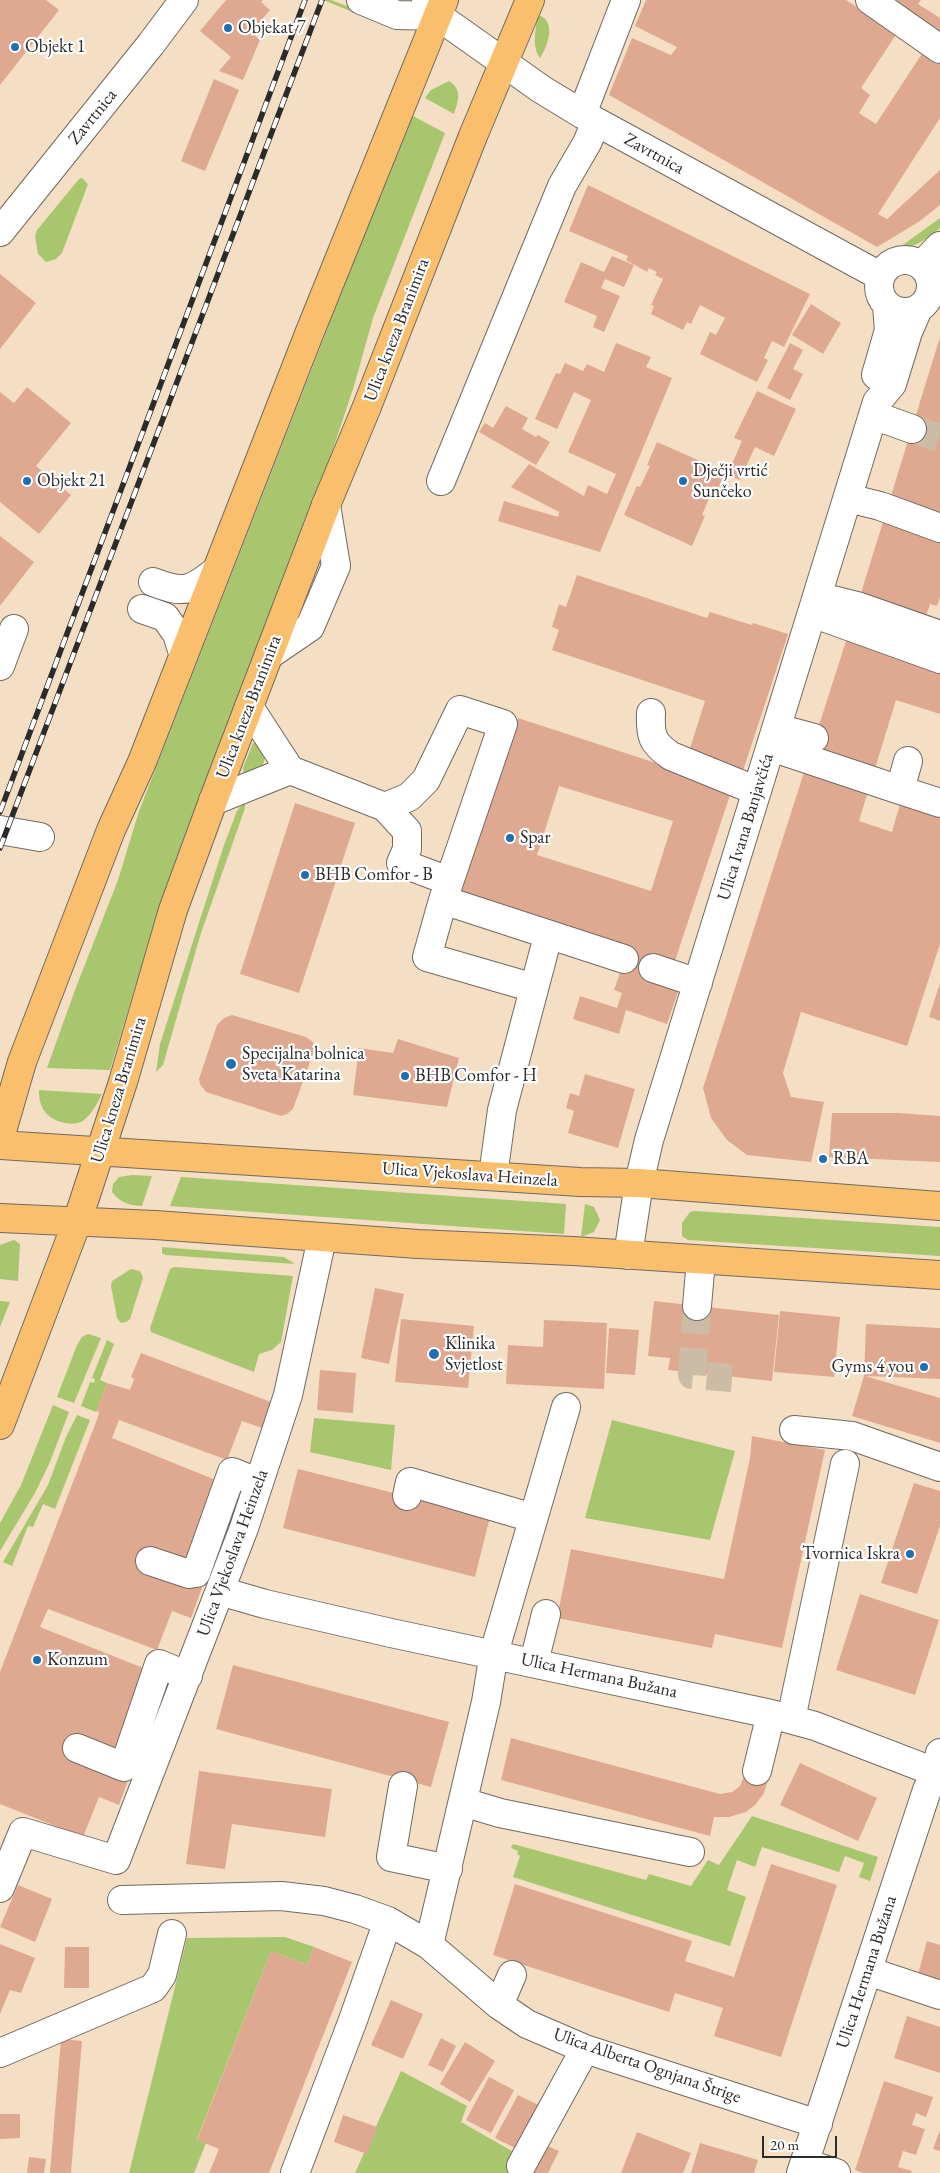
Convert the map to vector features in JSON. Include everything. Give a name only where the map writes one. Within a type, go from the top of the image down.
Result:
[{"type":"main road","name":"Ulica kneza Branimira","points":[[0,1424],[77,1222],[173,910],[213,801],[326,505],[473,136],[530,0]]},
{"type":"main road","points":[[0,1138],[22,1062],[111,830],[142,762],[436,5]]},
{"type":"main road","name":"Ulica Vjekoslava Heinzela","points":[[0,1145],[580,1182],[639,1183],[940,1206]]},
{"type":"main road","points":[[0,1218],[155,1225],[322,1238],[940,1275]]},
{"type":"street","name":"Zavrtnica","points":[[0,232],[184,0]]},
{"type":"street","points":[[361,0],[397,15],[436,5]]},
{"type":"street","points":[[441,481],[562,186],[587,143],[589,118],[626,0]]},
{"type":"street","points":[[870,0],[940,49]]},
{"type":"street","name":"Zavrtnica","points":[[436,5],[504,62],[589,118],[880,276]]},
{"type":"street","points":[[880,276],[888,265],[900,260],[914,261],[931,256]]},
{"type":"street","name":"Ulica Ivana Banjavčića","points":[[875,409],[892,384],[908,332],[918,309],[929,296],[932,288],[928,272],[931,256]]},
{"type":"street","name":"Ulica Ivana Banjavčića","points":[[628,1255],[644,1159],[875,409],[875,378],[888,330],[887,306],[878,288],[880,276]]},
{"type":"street","points":[[887,306],[901,312],[910,312],[918,309]]},
{"type":"street","points":[[875,409],[912,429]]},
{"type":"street","points":[[848,498],[940,528]]},
{"type":"street","points":[[153,582],[176,590],[196,587],[216,571]]},
{"type":"street","points":[[815,605],[857,606],[940,635]]},
{"type":"street","points":[[815,605],[940,659]]},
{"type":"street","points":[[142,609],[165,617],[177,634],[183,653]]},
{"type":"street","points":[[0,666],[14,629]]},
{"type":"street","points":[[249,707],[290,770],[384,807],[406,831]]},
{"type":"street","points":[[534,988],[426,957],[446,890],[503,724],[460,710],[426,780],[406,831],[407,849],[401,863],[446,890],[548,936],[624,959]]},
{"type":"street","points":[[651,713],[652,735],[654,741],[662,750],[671,756],[757,791]]},
{"type":"street","points":[[774,738],[814,738]]},
{"type":"street","points":[[774,738],[900,790],[940,803]]},
{"type":"street","points":[[900,790],[908,761]]},
{"type":"street","points":[[213,801],[290,770]]},
{"type":"street","points":[[384,807],[409,797],[426,780]]},
{"type":"street","points":[[0,830],[40,836]]},
{"type":"street","points":[[493,1176],[502,1110],[548,936]]},
{"type":"street","points":[[653,968],[698,983]]},
{"type":"street","name":"Ulica Vjekoslava Heinzela","points":[[0,1888],[23,1832],[116,1860],[188,1676],[259,1483],[288,1395],[322,1238]]},
{"type":"street","points":[[697,1306],[700,1260]]},
{"type":"street","points":[[430,1945],[486,1702],[494,1653],[566,1406]]},
{"type":"street","points":[[794,1430],[852,1436],[940,1467]]},
{"type":"street","points":[[757,1772],[781,1716],[844,1464]]},
{"type":"street","points":[[150,1561],[189,1574],[196,1573],[232,1472],[259,1483]]},
{"type":"street","points":[[407,1496],[410,1482],[533,1518]]},
{"type":"street","name":"Ulica Hermana Bužana","points":[[220,1591],[285,1608],[781,1716],[938,1766],[927,1790],[803,2168]]},
{"type":"street","points":[[534,1662],[546,1614]]},
{"type":"street","points":[[77,1748],[124,1767],[159,1664],[188,1676]]},
{"type":"street","points":[[404,1786],[391,1858],[448,1869]]},
{"type":"street","points":[[463,1802],[500,1813],[690,1852]]},
{"type":"street","name":"Ulica Alberta Ognjana Štrige","points":[[122,1900],[281,1896],[324,1901],[355,1908],[388,1921],[430,1945],[499,2005],[527,2024],[585,2049],[818,2124]]},
{"type":"street","points":[[295,2173],[388,1921]]},
{"type":"street","points":[[0,2053],[152,1988],[162,1975],[172,1934]]},
{"type":"street","points":[[868,1971],[940,1995]]},
{"type":"street","points":[[499,2005],[512,1975]]},
{"type":"street","points":[[521,2166],[585,2049]]},
{"type":"street","points":[[803,2168],[836,2173]]},
{"type":"green space","points":[[323,0],[331,0],[381,19],[380,23]]},
{"type":"green space","points":[[538,15],[544,18],[549,28],[546,47],[540,58],[535,43]]},
{"type":"green space","points":[[449,81],[458,92],[454,114],[425,98],[431,90]]},
{"type":"green space","points":[[411,115],[445,133],[373,318],[354,386],[331,455],[189,823],[159,908],[110,1070],[47,1068],[118,880],[139,811]]},
{"type":"green space","points":[[82,178],[88,184],[62,253],[56,259],[46,262],[38,254],[35,236],[37,230],[79,179]]},
{"type":"green space","points":[[940,218],[940,228],[916,244],[900,247]]},
{"type":"green space","points":[[259,740],[266,752],[263,766],[251,775],[244,774],[243,768],[253,743]]},
{"type":"green space","points":[[245,801],[245,808],[200,936],[163,1065],[156,1072],[160,1044],[224,845],[237,811]]},
{"type":"green space","points":[[39,1090],[102,1094],[95,1108],[84,1120],[75,1124],[69,1124],[53,1119],[43,1110]]},
{"type":"green space","points":[[132,1175],[152,1176],[142,1206],[125,1203],[112,1192],[113,1184],[119,1177]]},
{"type":"green space","points":[[181,1177],[566,1204],[564,1234],[170,1206]]},
{"type":"green space","points":[[585,1204],[594,1207],[600,1220],[594,1232],[581,1237]]},
{"type":"green space","points":[[690,1212],[940,1227],[940,1256],[688,1240],[682,1236],[682,1223]]},
{"type":"green space","points":[[14,1240],[20,1244],[18,1281],[0,1279],[0,1245]]},
{"type":"green space","points":[[162,1247],[284,1257],[295,1264],[165,1255],[162,1253]]},
{"type":"green space","points":[[174,1267],[293,1276],[281,1342],[272,1350],[259,1354],[254,1372],[151,1332],[150,1328],[170,1269]]},
{"type":"green space","points":[[131,1269],[140,1271],[143,1278],[130,1319],[121,1323],[117,1318],[111,1286],[112,1281]]},
{"type":"green space","points":[[0,1301],[10,1302],[0,1327]]},
{"type":"green space","points":[[88,1334],[101,1338],[74,1403],[57,1397],[77,1345],[82,1337]]},
{"type":"green space","points":[[107,1340],[114,1344],[100,1380],[107,1383],[96,1412],[81,1406],[90,1382],[94,1383],[95,1379],[92,1378]]},
{"type":"green space","points":[[53,1405],[69,1412],[50,1462],[35,1493],[0,1551],[0,1523],[21,1485]]},
{"type":"green space","points":[[77,1415],[90,1420],[55,1509],[43,1504],[33,1527],[28,1526],[12,1566],[3,1562],[48,1485],[66,1437]]},
{"type":"green space","points":[[314,1418],[395,1425],[391,1470],[310,1452]]},
{"type":"green space","points":[[612,1420],[735,1451],[710,1540],[585,1518]]},
{"type":"green space","points":[[752,1816],[878,1857],[870,1881],[859,1877],[864,1863],[845,1856],[839,1872],[762,1847],[755,1867],[737,1860],[727,1890],[746,1897],[730,1946],[513,1877],[520,1856],[517,1854],[518,1851],[511,1848],[513,1844],[646,1880],[649,1874],[691,1886],[708,1860],[719,1865]]},
{"type":"green space","points":[[285,1937],[314,1947],[307,1965],[271,1951],[197,2139],[206,2143],[194,2173],[129,2173],[187,1938]]},
{"type":"green space","points":[[401,2071],[467,2106],[461,2122],[517,2154],[508,2173],[355,2173]]},
{"type":"building","name":"Objekt 1","points":[[0,0],[46,0],[59,10],[0,85]]},
{"type":"building","name":"Objekat 7","points":[[226,0],[263,0],[261,2],[270,10],[251,32],[260,40],[243,80],[219,71],[231,57],[200,31]]},
{"type":"building","points":[[646,0],[846,0],[897,33],[861,88],[870,95],[859,113],[876,124],[925,49],[940,58],[940,118],[878,214],[887,219],[940,170],[940,205],[920,221],[877,247],[609,95],[632,38],[671,55],[677,47],[635,26]]},
{"type":"building","points":[[888,0],[921,0],[918,4],[940,18],[940,34]]},
{"type":"building","points":[[214,79],[239,90],[205,171],[181,161]]},
{"type":"building","points":[[588,185],[810,294],[784,347],[772,341],[764,358],[768,360],[757,382],[700,354],[710,332],[716,335],[725,318],[700,305],[691,324],[687,322],[683,330],[651,314],[654,306],[651,305],[663,279],[655,275],[657,272],[649,268],[647,272],[626,260],[628,256],[569,231]]},
{"type":"building","points":[[612,256],[634,265],[624,287],[605,279],[601,288],[620,296],[604,332],[593,327],[597,316],[564,302],[581,262],[604,272]]},
{"type":"building","points":[[0,274],[36,303],[0,349]]},
{"type":"building","points":[[811,304],[841,323],[823,354],[792,335]]},
{"type":"building","points":[[940,337],[940,597],[937,606],[930,604],[911,661],[940,670],[940,714],[896,700],[859,821],[892,832],[900,804],[940,817],[940,944],[907,1046],[801,1012],[783,1073],[791,1097],[824,1102],[811,1162],[747,1155],[727,1140],[711,1118],[703,1088],[853,619]]},
{"type":"building","points":[[616,343],[651,357],[646,367],[672,378],[600,552],[498,521],[504,501],[558,517],[559,512],[511,487],[529,464],[584,496],[588,485],[607,494],[616,474],[568,452],[591,400],[574,392],[557,429],[535,419],[556,373],[560,374],[565,363],[583,371],[587,364],[604,372]]},
{"type":"building","points":[[790,343],[803,350],[793,369],[803,374],[790,400],[767,388]]},
{"type":"building","points":[[27,387],[71,423],[36,466],[71,495],[39,534],[0,502],[0,392],[14,403]]},
{"type":"building","points":[[757,391],[796,409],[774,456],[755,447],[740,480],[727,475],[742,441],[734,438]]},
{"type":"building","points":[[506,406],[528,418],[522,429],[550,442],[536,465],[479,432],[485,423],[493,428]]},
{"type":"building","points":[[657,442],[725,472],[715,496],[711,494],[702,515],[705,516],[692,546],[624,515],[637,486],[640,487],[650,466],[647,465]]},
{"type":"building","points":[[0,536],[34,562],[0,606]]},
{"type":"building","points":[[577,575],[707,618],[710,612],[788,634],[737,789],[730,795],[674,964],[679,989],[667,1024],[626,1010],[619,1034],[573,1019],[580,996],[617,1008],[622,993],[614,990],[621,970],[459,895],[518,718],[711,781],[687,758],[705,701],[552,650],[559,630],[552,627],[559,604],[566,607]],"holes":[[[559,786],[673,821],[651,891],[537,855]]]},
{"type":"building","name":"BHB Comfor - B","points":[[295,803],[355,823],[299,993],[240,974]]},
{"type":"building","points":[[940,983],[940,1021],[929,1017]]},
{"type":"building","points":[[232,1015],[306,1037],[313,1042],[315,1048],[293,1109],[287,1114],[281,1116],[206,1092],[200,1084],[199,1079],[217,1025],[224,1018]]},
{"type":"building","name":"BHB Comfor - H","points":[[398,1039],[459,1058],[447,1107],[353,1095],[359,1048],[393,1053]]},
{"type":"building","points":[[585,1074],[635,1089],[618,1148],[568,1133],[574,1111],[566,1108],[570,1093],[579,1096]]},
{"type":"building","points":[[832,1113],[899,1113],[940,1116],[940,1162],[829,1157]]},
{"type":"building","points":[[375,1288],[404,1294],[389,1364],[361,1358]]},
{"type":"building","points":[[654,1301],[779,1315],[772,1381],[668,1370],[670,1358],[648,1356]]},
{"type":"building","points":[[780,1311],[840,1317],[834,1377],[774,1372]]},
{"type":"building","name":"Klinika Svjetlost","points":[[401,1319],[474,1326],[468,1388],[395,1382]]},
{"type":"building","points":[[544,1320],[607,1323],[604,1389],[506,1384],[508,1345],[543,1347]]},
{"type":"building","points":[[866,1324],[940,1328],[940,1379],[865,1376],[940,1398],[940,1443],[852,1416],[864,1376]]},
{"type":"building","points":[[609,1328],[639,1330],[635,1375],[606,1373]]},
{"type":"building","points":[[141,1353],[271,1402],[262,1428],[242,1421],[227,1460],[119,1420],[112,1438],[238,1489],[191,1618],[172,1611],[157,1650],[48,1609],[40,1627],[166,1677],[119,1805],[99,1797],[83,1837],[0,1804],[0,1672],[98,1417],[99,1412],[96,1411],[107,1383],[130,1390],[134,1379],[131,1377]]},
{"type":"building","points":[[320,1370],[356,1373],[353,1413],[317,1410]]},
{"type":"building","points":[[752,1436],[825,1450],[782,1648],[715,1634],[712,1648],[557,1618],[571,1549],[724,1579],[750,1458]]},
{"type":"building","points":[[298,1469],[490,1517],[475,1577],[283,1528]]},
{"type":"building","name":"Tvornica Iskra","points":[[914,1483],[940,1491],[940,1526],[917,1594],[881,1583]]},
{"type":"building","points":[[860,1594],[939,1620],[915,1695],[836,1670]]},
{"type":"building","points":[[233,1665],[449,1722],[431,1787],[216,1729]]},
{"type":"building","points":[[511,1738],[720,1794],[732,1792],[740,1786],[746,1770],[770,1773],[764,1793],[755,1805],[746,1812],[729,1817],[714,1817],[710,1836],[501,1780]]},
{"type":"building","points":[[800,1763],[877,1798],[858,1841],[780,1805]]},
{"type":"building","points":[[199,1771],[332,1789],[325,1837],[232,1824],[225,1869],[186,1864]]},
{"type":"building","points":[[771,1864],[837,1885],[781,2057],[714,2036],[723,2008],[675,1993],[669,2012],[493,1955],[515,1884],[692,1941],[685,1961],[734,1977]]},
{"type":"building","points":[[18,1885],[52,1899],[35,1942],[0,1927]]},
{"type":"building","points":[[927,1941],[940,1945],[940,1984],[917,1978]]},
{"type":"building","points":[[0,1944],[35,1958],[21,1993],[10,1990],[0,2014]]},
{"type":"building","points":[[65,1947],[89,1947],[89,1988],[64,1988]]},
{"type":"building","points":[[314,1947],[352,1962],[269,2173],[209,2173],[219,2149],[197,2140],[271,1951],[307,1965]]},
{"type":"building","points":[[391,2000],[423,2014],[403,2059],[371,2045]]},
{"type":"building","points":[[907,2016],[940,2027],[940,2073],[894,2058]]},
{"type":"building","points":[[441,2038],[456,2046],[443,2072],[428,2065]]},
{"type":"building","points":[[61,2039],[82,2041],[71,2173],[50,2173]]},
{"type":"building","points":[[465,2042],[495,2061],[470,2102],[440,2084]]},
{"type":"building","points":[[489,2077],[514,2090],[491,2133],[466,2120]]},
{"type":"building","points":[[884,2081],[933,2097],[926,2117],[916,2113],[912,2125],[925,2129],[916,2155],[903,2151],[898,2167],[912,2171],[911,2173],[863,2173],[855,2170]]},
{"type":"building","points":[[518,2095],[543,2107],[521,2151],[495,2138]]},
{"type":"building","points":[[0,2114],[20,2114],[20,2138],[0,2139]]},
{"type":"building","points":[[343,2115],[377,2127],[367,2154],[334,2142]]},
{"type":"building","points":[[940,2130],[940,2151],[933,2149]]},
{"type":"building","points":[[637,2132],[691,2153],[683,2173],[621,2173]]},
{"type":"building","points":[[541,2143],[559,2151],[548,2173],[527,2173]]},
{"type":"building","points":[[700,2143],[758,2160],[754,2173],[691,2173]]},
{"type":"building","points":[[29,2157],[46,2159],[44,2173],[27,2173]]},
{"type":"tunnel","points":[[912,429],[940,438]]},
{"type":"tunnel","points":[[697,1306],[692,1375],[732,1378]]},
{"type":"railway","points":[[0,812],[305,0]]},
{"type":"railway","points":[[0,848],[322,0]]},
{"type":"place","name":"Objekat 7","points":[[228,28]]},
{"type":"place","name":"Objekt 1","points":[[15,47]]},
{"type":"place","name":"Objekt 21","points":[[27,481]]},
{"type":"place","name":"Dječji vrtić Sunčeko","points":[[683,481]]},
{"type":"place","name":"Spar","points":[[510,838]]},
{"type":"place","name":"BHB Comfor - B","points":[[305,875]]},
{"type":"place","name":"Specijalna bolnica Sveta Katarina","points":[[231,1064]]},
{"type":"place","name":"BHB Comfor - H","points":[[405,1076]]},
{"type":"place","name":"RBA","points":[[823,1159]]},
{"type":"place","name":"Klinika Svjetlost","points":[[434,1354]]},
{"type":"place","name":"Gyms 4 you","points":[[924,1367]]},
{"type":"place","name":"Tvornica Iskra","points":[[910,1554]]},
{"type":"place","name":"Konzum","points":[[37,1660]]}]
